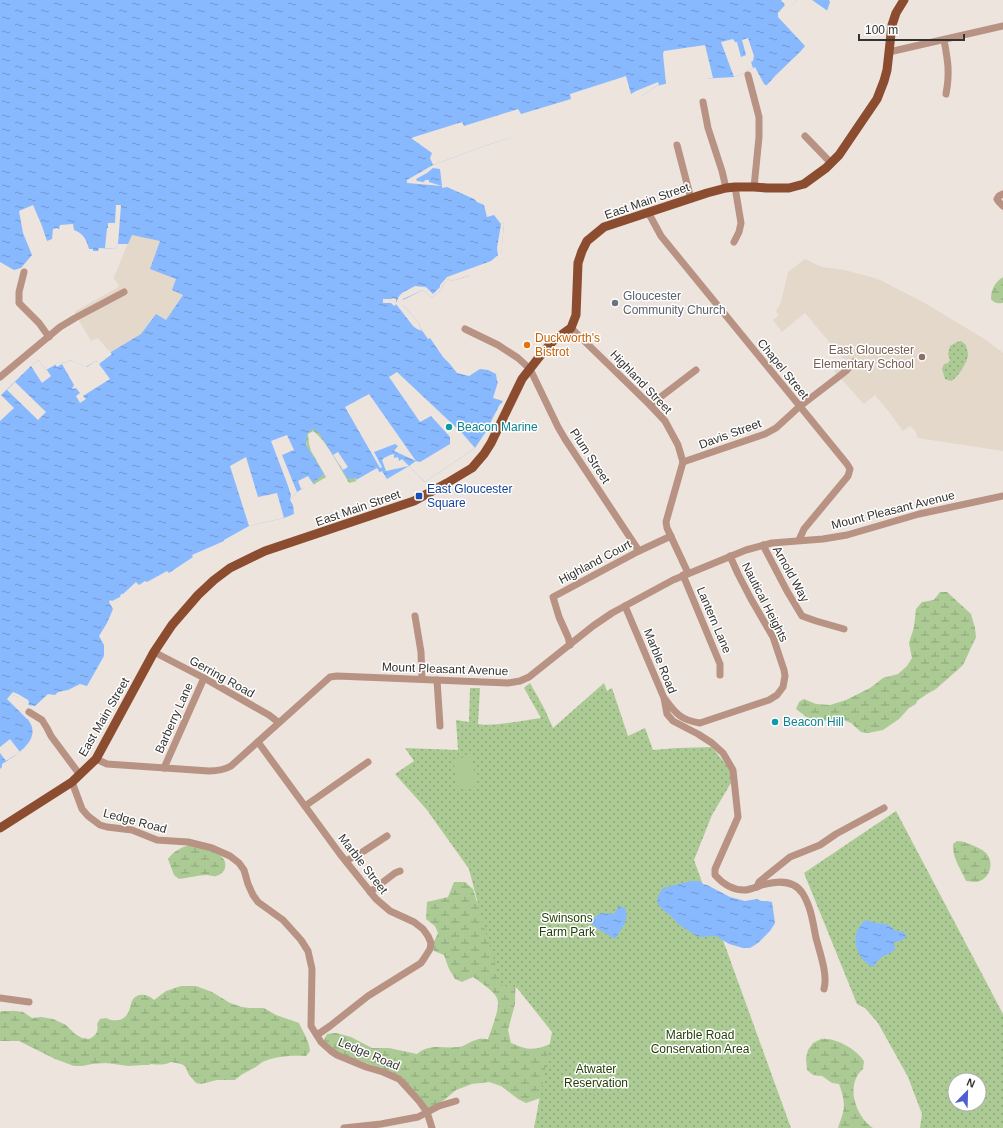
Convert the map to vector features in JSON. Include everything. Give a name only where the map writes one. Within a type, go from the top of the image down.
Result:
[{"type":"main road","name":"East Main Street","points":[[0,828],[72,782],[96,759],[154,652],[172,625],[198,595],[214,580],[230,568],[265,551],[414,501],[472,468],[491,443],[522,379],[553,341],[571,328],[576,315],[578,263],[587,241],[604,227],[691,198],[730,187],[789,188],[804,184],[840,155],[877,99],[887,70],[892,25],[896,13],[904,0]]},
{"type":"street","points":[[889,52],[1003,26]]},
{"type":"street","points":[[944,40],[949,67],[946,94]]},
{"type":"street","points":[[748,75],[759,117],[759,137],[754,187]]},
{"type":"street","points":[[703,102],[708,128],[722,171],[730,187],[741,223],[739,232],[734,242]]},
{"type":"street","points":[[805,136],[831,163]]},
{"type":"street","points":[[677,145],[691,198]]},
{"type":"street","points":[[1003,194],[997,199],[1003,206]]},
{"type":"street","name":"Chapel Street","points":[[648,212],[661,236],[850,469],[848,476],[804,529],[799,540]]},
{"type":"street","points":[[24,272],[19,292],[19,303],[39,323],[48,337]]},
{"type":"street","points":[[0,377],[60,327],[72,319],[124,292]]},
{"type":"street","name":"Highland Street","points":[[571,328],[665,421],[678,445],[683,462]]},
{"type":"street","points":[[465,329],[498,345],[518,358],[530,369]]},
{"type":"street","name":"Davis Street","points":[[683,462],[765,434],[776,428],[799,407],[846,371],[854,362]]},
{"type":"street","name":"Plum Street","points":[[530,369],[558,427],[639,551]]},
{"type":"street","points":[[650,405],[696,370]]},
{"type":"street","points":[[683,462],[666,522],[685,574]]},
{"type":"street","name":"Mount Pleasant Avenue","points":[[96,759],[107,764],[209,771],[225,770],[330,677],[422,679],[508,684],[520,681],[529,677],[602,618],[685,574],[730,556],[772,543],[823,539],[847,535],[920,514],[1003,496]]},
{"type":"street","name":"Highland Court","points":[[570,645],[553,597],[639,551],[671,536]]},
{"type":"street","name":"Arnold Way","points":[[762,545],[802,616],[844,629]]},
{"type":"street","name":"Nautical Heights","points":[[664,698],[680,717],[700,723],[769,700],[777,695],[783,687],[785,676],[784,670],[773,637],[751,599],[730,556]]},
{"type":"street","name":"Lantern Lane","points":[[685,574],[720,664],[720,675]]},
{"type":"street","name":"Marble Road","points":[[625,606],[664,698],[667,714],[673,721],[712,743],[723,753],[733,770],[738,817],[715,869],[715,875],[726,885],[745,890],[770,883],[783,882],[796,886],[803,894],[809,908],[825,974],[824,989]]},
{"type":"street","points":[[415,616],[421,652],[422,679]]},
{"type":"street","name":"Gerring Road","points":[[154,652],[204,678],[278,722]]},
{"type":"street","name":"Barberry Lane","points":[[164,768],[204,678]]},
{"type":"street","points":[[437,680],[440,726]]},
{"type":"street","points":[[29,712],[42,720],[51,736],[80,774]]},
{"type":"street","name":"Marble Street","points":[[258,742],[370,892],[390,911],[414,922],[423,929],[431,943],[430,949],[421,963],[368,996],[317,1035]]},
{"type":"street","points":[[305,806],[368,762]]},
{"type":"street","name":"Ledge Road","points":[[72,782],[82,809],[88,816],[100,825],[138,832],[157,840],[188,842],[212,848],[230,856],[238,863],[244,870],[248,884],[258,902],[283,920],[302,940],[308,951],[312,969],[311,1026],[321,1042],[337,1054],[399,1080],[419,1101],[427,1112],[432,1128]]},
{"type":"street","points":[[757,887],[759,882],[790,858],[820,845],[836,834],[884,808]]},
{"type":"street","points":[[346,861],[387,836]]},
{"type":"street","points":[[370,892],[400,871]]},
{"type":"street","points":[[0,998],[29,1002]]},
{"type":"street","points":[[344,1128],[381,1124],[418,1117],[439,1106],[456,1101]]},
{"type":"shaded area","points":[[136,224],[156,224],[184,281],[187,329],[141,334],[111,352],[98,338],[91,341],[74,312],[117,288],[119,285],[114,277]]},
{"type":"shaded area","name":"East Gloucester Elementary School","points":[[805,259],[822,267],[844,270],[880,280],[923,302],[986,340],[1003,353],[1003,451],[918,438],[915,430],[910,426],[903,431],[875,395],[864,404],[834,371],[845,361],[805,313],[782,332],[773,320],[779,315],[776,312],[781,302],[788,272]]},
{"type":"green space","points":[[1003,277],[1003,303],[996,303],[991,299],[992,292],[998,281]]},
{"type":"green space","points":[[961,341],[966,345],[968,355],[966,361],[962,370],[953,380],[951,381],[945,379],[942,369],[944,364],[948,363],[950,360],[948,354],[950,346]]},
{"type":"green space","points":[[317,424],[357,481],[349,483],[328,448],[313,431],[308,434],[309,444],[311,451],[326,477],[313,485],[308,477],[309,457],[303,428]]},
{"type":"green space","points":[[940,592],[947,592],[971,614],[976,637],[963,665],[936,689],[917,701],[916,704],[909,708],[899,719],[883,730],[868,733],[861,732],[851,723],[841,719],[823,721],[809,719],[796,709],[799,702],[804,699],[816,704],[830,705],[846,700],[870,688],[883,678],[898,674],[907,666],[912,658],[909,643],[914,627],[916,609],[922,602],[934,600]]},
{"type":"green space","points":[[530,683],[553,728],[604,683],[607,691],[612,688],[628,736],[645,728],[653,750],[712,747],[735,776],[712,815],[694,860],[791,1128],[534,1128],[552,1032],[517,988],[502,986],[484,927],[469,869],[427,810],[395,774],[414,761],[405,748],[458,750],[456,720],[469,722],[470,688],[480,688],[478,724],[500,724],[541,718],[524,688]]},
{"type":"green space","points":[[472,757],[476,786],[458,789],[453,759]]},
{"type":"green space","points":[[896,811],[1003,1014],[1003,1128],[920,1128],[922,1114],[908,1077],[878,1023],[865,1008],[857,1004],[804,873]]},
{"type":"green space","points":[[957,841],[981,849],[989,857],[990,870],[988,875],[981,881],[966,881],[954,854],[953,844]]},
{"type":"green space","points":[[189,845],[209,850],[219,855],[223,858],[225,863],[224,871],[217,876],[204,875],[179,879],[174,875],[168,859],[177,850]]},
{"type":"green space","points":[[454,882],[465,882],[473,889],[477,902],[516,964],[515,1004],[508,1030],[511,1043],[531,1049],[540,1048],[550,1044],[569,1088],[526,1103],[501,1086],[489,1082],[472,1084],[456,1090],[430,1110],[402,1078],[338,1053],[328,1046],[324,1040],[327,1034],[336,1033],[351,1037],[372,1048],[389,1048],[417,1054],[432,1047],[459,1047],[477,1039],[488,1039],[497,1013],[497,998],[489,989],[473,977],[462,982],[455,979],[449,969],[444,955],[434,951],[432,946],[438,933],[435,926],[426,919],[427,902],[448,897]]},
{"type":"green space","points":[[181,986],[196,986],[212,992],[230,1003],[242,1007],[264,1008],[276,1015],[299,1023],[307,1040],[310,1051],[306,1056],[285,1056],[269,1059],[235,1080],[217,1080],[201,1084],[196,1083],[189,1075],[185,1066],[181,1064],[171,1062],[167,1064],[129,1066],[106,1063],[74,1066],[55,1059],[19,1041],[0,1041],[0,1012],[2,1011],[23,1012],[32,1018],[41,1017],[53,1019],[66,1025],[75,1034],[82,1038],[89,1039],[96,1033],[98,1029],[97,1024],[100,1019],[106,1018],[115,1021],[121,1020],[126,1016],[129,1012],[132,1001],[137,996],[146,995],[154,1000],[166,991]]},
{"type":"green space","points":[[821,1039],[839,1042],[851,1048],[864,1061],[863,1069],[854,1083],[854,1100],[861,1116],[873,1128],[838,1128],[844,1108],[843,1096],[839,1084],[832,1083],[822,1076],[813,1075],[807,1070],[806,1058],[808,1050],[813,1043]]},
{"type":"water","points":[[0,0],[797,0],[781,16],[809,44],[769,87],[764,84],[755,67],[734,77],[683,80],[656,86],[644,95],[490,144],[433,165],[433,168],[440,169],[442,186],[448,185],[485,204],[489,213],[494,214],[504,224],[501,255],[468,276],[452,281],[448,279],[442,286],[443,288],[432,298],[423,290],[403,300],[403,305],[420,324],[419,326],[428,339],[430,338],[443,357],[457,373],[469,376],[480,369],[488,370],[496,374],[498,382],[493,398],[503,401],[475,448],[425,482],[409,466],[387,479],[382,471],[359,483],[355,478],[348,479],[319,433],[313,429],[307,434],[306,445],[324,474],[297,492],[290,500],[293,505],[294,514],[284,518],[249,526],[224,541],[192,555],[193,557],[169,573],[167,571],[139,585],[136,582],[123,594],[121,594],[120,597],[112,601],[110,600],[109,602],[113,609],[99,636],[104,645],[104,656],[87,686],[80,684],[68,690],[58,692],[55,695],[48,694],[35,706],[28,705],[28,702],[14,695],[10,699],[29,721],[32,728],[32,734],[30,741],[26,746],[2,764],[0,769],[0,396],[39,360],[46,370],[60,362],[66,363],[70,360],[86,367],[95,361],[98,362],[111,352],[141,334],[156,314],[166,320],[183,295],[172,290],[176,279],[150,269],[160,241],[132,235],[128,244],[118,244],[116,249],[99,248],[98,251],[93,251],[93,249],[89,249],[86,240],[82,235],[74,230],[73,224],[60,225],[59,229],[53,229],[52,239],[47,241],[33,205],[19,211],[23,233],[32,255],[21,268],[14,270],[0,262]]},
{"type":"water","points":[[812,0],[834,0],[838,4],[832,14]]},
{"type":"water","points":[[691,881],[700,881],[703,884],[730,897],[745,901],[757,899],[772,902],[775,923],[770,931],[758,943],[750,948],[743,948],[729,944],[716,936],[698,937],[678,924],[657,903],[658,896],[663,888]]},
{"type":"water","points":[[619,906],[625,908],[626,921],[615,939],[598,929],[590,922],[600,913],[614,914]]},
{"type":"water","points":[[866,920],[875,923],[887,924],[896,931],[904,932],[906,937],[900,941],[894,942],[895,950],[880,958],[874,967],[862,958],[856,945],[857,931]]},
{"type":"pier","points":[[781,0],[797,0],[784,14],[810,44],[810,48],[785,76],[770,89],[766,86],[805,46],[778,17],[778,13],[785,5]]},
{"type":"pier","points":[[829,0],[836,0],[840,4],[833,15],[827,11],[830,2]]},
{"type":"pier","points":[[748,38],[754,56],[753,61],[751,62],[753,68],[734,77],[721,42],[733,39],[737,42],[741,57],[746,55],[742,40]]},
{"type":"pier","points":[[705,45],[713,78],[666,84],[664,51]]},
{"type":"pier","points":[[626,76],[631,94],[658,82],[659,85],[633,100],[490,144],[433,165],[430,158],[432,153],[411,138],[462,122],[464,126],[518,109],[521,114],[571,99],[570,94]]},
{"type":"pier","points":[[433,165],[433,168],[427,173],[416,179],[417,181],[424,182],[425,180],[429,180],[429,182],[442,186],[407,183],[407,180]]},
{"type":"pier","points":[[448,183],[475,196],[479,200],[486,203],[490,212],[494,212],[504,224],[501,258],[494,264],[477,273],[452,281],[448,279],[442,286],[443,288],[432,298],[423,290],[403,299],[403,305],[420,324],[419,326],[422,331],[413,326],[396,304],[395,306],[391,303],[383,303],[383,299],[393,298],[396,299],[396,303],[402,293],[415,286],[426,287],[433,294],[447,277],[491,261],[498,255],[497,248],[501,224],[494,215],[487,217],[484,205],[447,187],[442,188],[442,185]]},
{"type":"pier","points":[[116,205],[121,205],[118,244],[116,249],[105,248],[108,223],[115,223]]},
{"type":"pier","points":[[109,351],[112,354],[99,364],[110,379],[83,396],[86,399],[80,403],[76,396],[80,393],[76,388],[72,389],[74,385],[62,364],[57,367],[55,364],[60,362],[66,363],[70,360],[87,367],[95,361],[97,362]]},
{"type":"pier","points":[[39,360],[51,376],[42,383],[31,366]]},
{"type":"pier","name":"Beacon Marine","points":[[397,372],[462,433],[475,448],[425,482],[409,466],[416,461],[420,462],[450,444],[450,437],[431,416],[420,422],[389,377]]},
{"type":"pier","points":[[15,382],[46,412],[38,420],[7,390]]},
{"type":"pier","points":[[0,394],[14,408],[0,421]]},
{"type":"pier","points":[[369,394],[416,461],[394,451],[398,446],[395,444],[374,452],[382,467],[380,468],[345,407]]},
{"type":"pier","points":[[287,435],[294,450],[282,455],[297,492],[290,500],[291,495],[271,441]]},
{"type":"pier","points":[[338,452],[348,467],[343,470],[333,455]]},
{"type":"pier","points":[[394,454],[394,458],[398,457],[399,461],[402,459],[409,466],[386,471],[382,460]]},
{"type":"pier","points":[[246,457],[258,497],[277,493],[284,518],[249,526],[230,466]]},
{"type":"pier","points":[[377,468],[380,473],[359,485],[356,480]]},
{"type":"pier","points":[[308,476],[314,485],[301,489],[298,481]]},
{"type":"pier","points":[[13,692],[28,700],[28,707],[27,703],[14,695],[11,699],[28,718],[27,719],[7,699]]},
{"type":"pier","points":[[10,739],[20,752],[6,761],[0,753],[0,747]]},
{"type":"place","name":"Gloucester Community Church","points":[[615,303]]},
{"type":"place","name":"Duckworth's Bistrot","points":[[527,345]]},
{"type":"place","name":"East Gloucester Elementary School","points":[[922,357]]},
{"type":"place","name":"Beacon Marine","points":[[449,427]]},
{"type":"place","name":"East Gloucester Square","points":[[419,496]]},
{"type":"place","name":"Beacon Hill","points":[[775,722]]},
{"type":"park label","name":"Swinsons Farm Park","points":[[567,925]]},
{"type":"park label","name":"Marble Road Conservation Area","points":[[700,1042]]},
{"type":"park label","name":"Atwater Reservation","points":[[596,1076]]}]
